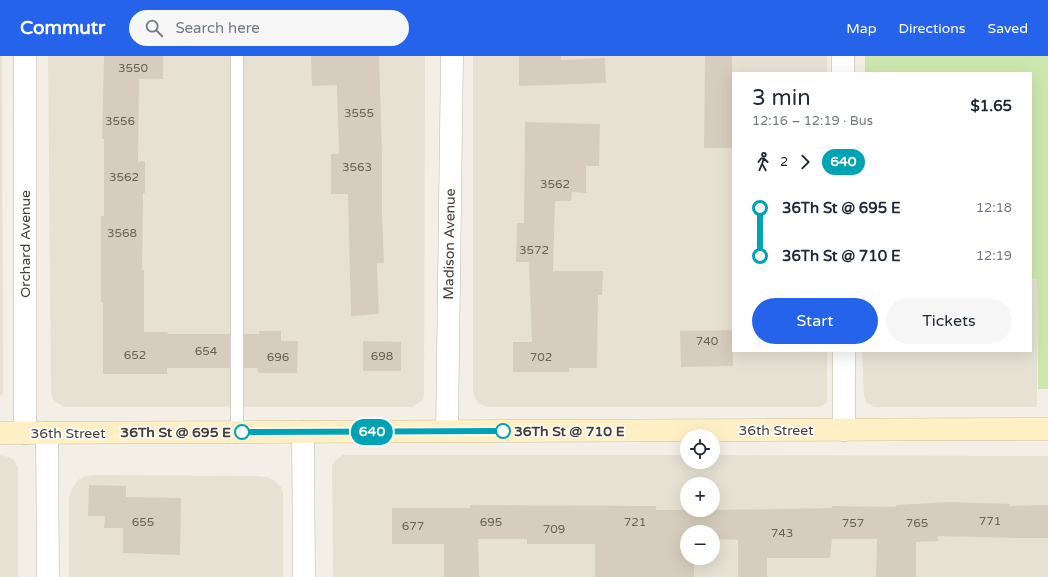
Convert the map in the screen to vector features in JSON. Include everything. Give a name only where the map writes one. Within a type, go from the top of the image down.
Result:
[{"type":"main road","name":"36th Street","points":[[0,433],[1048,429]]},
{"type":"street","name":"Orchard Avenue","points":[[25,56],[25,433]]},
{"type":"street","name":"Madison Avenue","points":[[447,431],[452,56]]},
{"type":"street","points":[[843,56],[843,72]]},
{"type":"street","points":[[844,352],[844,430]]},
{"type":"street","points":[[302,432],[304,577]]},
{"type":"street","points":[[47,433],[48,577]]},
{"type":"lane","points":[[237,56],[237,432]]},
{"type":"shaded area","points":[[0,56],[2,56],[3,393],[0,397]]},
{"type":"shaded area","points":[[48,56],[425,56],[423,400],[412,407],[66,407],[58,404],[53,399],[51,393]]},
{"type":"shaded area","points":[[473,56],[827,56],[827,72],[732,72],[732,352],[827,352],[827,402],[825,404],[819,407],[488,407],[480,404],[476,400],[473,391]]},
{"type":"shaded area","points":[[1032,279],[1037,279],[1037,407],[874,407],[866,402],[864,396],[862,352],[1032,352]]},
{"type":"shaded area","points":[[0,455],[14,460],[18,468],[18,577],[0,577]]},
{"type":"shaded area","points":[[343,455],[680,455],[680,469],[720,469],[720,455],[1048,456],[1048,577],[333,577],[332,466],[335,461]]},
{"type":"shaded area","points":[[85,476],[256,476],[267,477],[274,480],[281,487],[283,492],[283,577],[69,577],[69,498],[71,491],[78,480]]},
{"type":"green space","points":[[865,56],[1048,56],[1048,389],[1038,389],[1037,279],[1032,279],[1032,72],[865,72]]},
{"type":"building","points":[[104,56],[163,56],[163,79],[139,79],[138,162],[145,161],[142,270],[144,270],[144,332],[168,332],[167,334],[230,334],[230,368],[167,368],[167,374],[103,374],[101,216],[104,216],[104,139],[102,139]]},
{"type":"building","points":[[311,56],[379,56],[384,263],[377,263],[379,314],[351,316],[348,194],[331,194],[331,154],[339,154],[337,85],[312,86]]},
{"type":"building","points":[[519,56],[561,56],[561,60],[605,58],[606,83],[519,86]]},
{"type":"building","points":[[705,56],[732,56],[732,148],[704,148]]},
{"type":"building","points":[[525,122],[600,124],[599,166],[586,166],[586,193],[572,192],[571,201],[555,201],[553,271],[603,271],[602,295],[598,295],[597,368],[569,368],[569,372],[513,372],[513,342],[532,342],[529,262],[516,262],[517,223],[524,223]]},
{"type":"building","points":[[732,330],[733,366],[681,367],[680,331]]},
{"type":"building","points":[[259,331],[281,331],[281,341],[298,341],[297,373],[258,373],[258,368],[244,368],[244,334],[259,334]]},
{"type":"building","points":[[363,341],[401,342],[401,371],[363,371]]},
{"type":"building","points":[[89,485],[126,486],[126,497],[181,498],[180,555],[123,553],[123,528],[104,528],[105,516],[88,516]]},
{"type":"building","points":[[951,502],[1010,504],[1010,506],[1048,505],[1048,538],[938,536],[938,541],[916,542],[916,577],[876,577],[877,539],[832,539],[830,558],[767,558],[767,577],[738,577],[738,540],[720,539],[720,525],[680,525],[680,565],[694,565],[694,577],[595,577],[595,544],[527,544],[527,539],[478,539],[479,577],[444,577],[444,544],[392,544],[392,508],[470,508],[470,505],[656,506],[656,510],[680,510],[680,517],[720,517],[720,510],[832,508],[832,506],[896,507],[896,505]]},
{"type":"bus line","name":"640","points":[[242,432],[503,431]]},
{"type":"place","name":"36Th St @ 710 E","points":[[503,431]]},
{"type":"place","name":"36Th St @ 695 E","points":[[242,432]]}]
